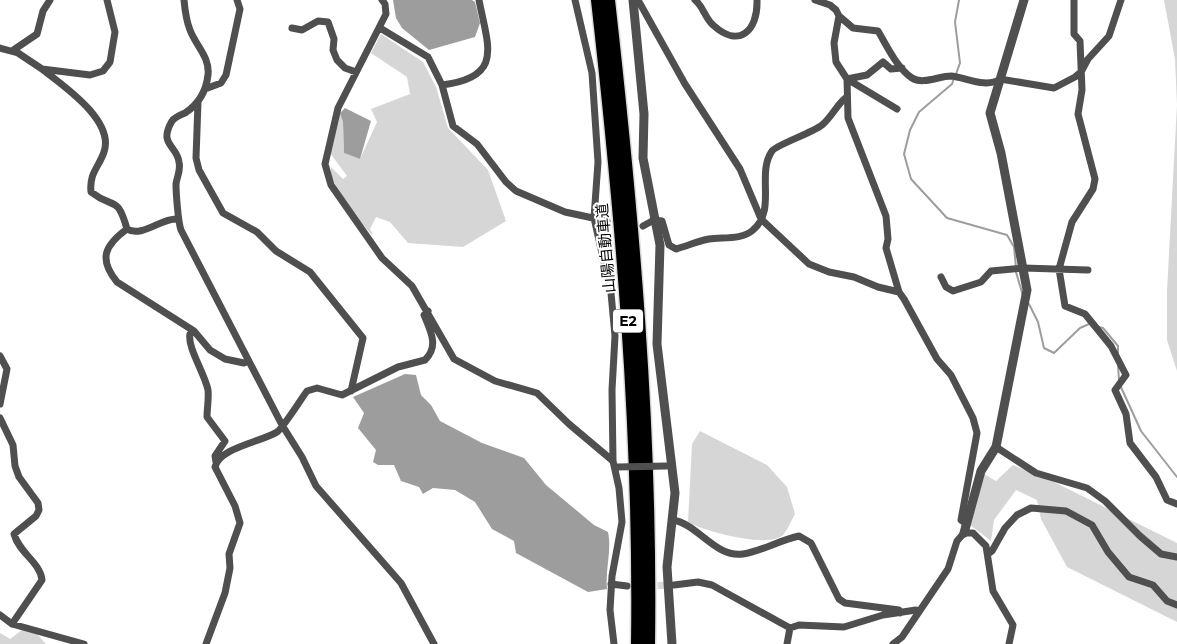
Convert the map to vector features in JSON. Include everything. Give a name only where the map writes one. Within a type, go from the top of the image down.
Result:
[{"type":"highway","name":"山陽自動車道","points":[[597,0],[620,211],[629,332],[637,479],[637,644]]},
{"type":"highway","name":"山陽自動車道","points":[[609,0],[628,180],[640,322],[649,479],[649,644]]},
{"type":"street","points":[[12,51],[38,34],[43,11],[50,0]]},
{"type":"street","points":[[42,69],[90,75],[103,72],[110,62],[115,32],[107,0]]},
{"type":"street","points":[[184,0],[188,26],[207,60],[208,73],[206,89],[198,102],[173,119],[167,134],[168,145],[178,156],[180,170],[176,185],[179,207],[177,219],[180,230],[316,486],[328,502],[401,583],[434,644]]},
{"type":"street","points":[[206,89],[221,84],[226,75],[240,9],[237,0]]},
{"type":"street","points":[[382,0],[385,4],[386,14],[338,108],[325,164],[326,174],[331,185],[382,258],[412,286],[454,359],[495,381],[537,393],[615,465],[669,466]]},
{"type":"street","points":[[442,86],[472,79],[481,72],[487,62],[487,28],[480,0]]},
{"type":"street","points":[[575,0],[592,73],[598,162],[594,218],[611,293],[615,336],[612,390],[615,465],[622,522],[612,584],[610,610],[614,644]]},
{"type":"street","points":[[633,0],[644,114],[643,158],[660,246],[657,344],[669,466],[675,493],[667,568],[672,644]]},
{"type":"street","points":[[638,0],[685,84],[740,169],[761,219],[809,264],[828,272],[854,277],[878,287],[899,292]]},
{"type":"street","points":[[694,0],[710,23],[730,36],[740,36],[748,32],[755,22],[757,0]]},
{"type":"street","points":[[815,0],[830,5],[853,28],[878,31],[902,68],[912,78],[919,81],[952,76],[968,82],[996,82],[1000,79],[1054,88],[1081,72],[1088,59],[1109,36],[1121,0]]},
{"type":"street","points":[[893,644],[902,637],[948,569],[957,541],[966,529],[981,471],[996,446],[1027,290],[990,113],[1024,0]]},
{"type":"street","points":[[1074,0],[1074,34],[1080,41],[1082,90],[1078,114],[1094,178],[1093,189],[1072,222],[1059,269],[1065,306],[1085,314],[1111,346],[1123,366],[1126,376],[1115,390],[1126,414],[1130,444],[1156,477],[1167,500],[1177,504]]},
{"type":"street","points":[[839,16],[834,43],[836,62],[847,78],[897,109]]},
{"type":"street","points":[[292,28],[302,30],[318,21],[328,22],[334,39],[333,50],[337,60],[345,68],[356,72]]},
{"type":"street","points":[[380,28],[428,57],[442,86],[453,126],[477,144],[506,182],[516,191],[565,212],[607,221]]},
{"type":"street","points":[[0,48],[12,51],[42,69],[76,95],[94,113],[105,140],[104,152],[98,161],[90,183],[91,192],[101,199],[110,200],[121,208],[127,229]]},
{"type":"street","points":[[847,78],[867,75],[883,62],[890,69],[902,68]]},
{"type":"street","points":[[847,78],[848,118],[886,216],[888,239],[886,248],[899,292],[937,359],[951,375],[973,418],[977,433],[961,520],[966,529],[986,546],[993,591],[1013,625],[1009,644]]},
{"type":"street","points":[[643,226],[654,220],[662,221],[669,245],[676,249],[707,239],[745,235],[754,229],[761,219],[767,196],[764,179],[772,151],[778,145],[793,141],[820,127],[832,117],[844,98],[848,97]]},
{"type":"street","points":[[198,102],[196,158],[199,170],[223,213],[256,232],[276,251],[310,272],[364,338],[351,391]]},
{"type":"street","points":[[127,229],[139,232],[168,219],[177,219]]},
{"type":"street","points":[[127,229],[116,237],[107,249],[105,262],[109,272],[117,282],[194,331],[210,350],[225,359],[244,363],[248,361]]},
{"type":"street","points":[[941,277],[946,287],[953,291],[981,282],[990,271],[1023,268],[1088,270]]},
{"type":"street","points":[[216,462],[223,455],[279,431],[306,391],[317,388],[342,395],[398,367],[425,360],[430,355],[433,338],[424,315],[428,311]]},
{"type":"street","points":[[194,331],[190,334],[189,340],[198,357],[208,390],[207,417],[226,441],[214,456],[215,467],[235,506],[240,523],[229,554],[230,568],[225,593],[206,644]]},
{"type":"street","points":[[0,356],[7,369],[0,404]]},
{"type":"street","points":[[0,418],[13,445],[15,466],[19,477],[38,503],[39,510],[36,516],[14,534],[16,541],[41,570],[42,580],[12,624]]},
{"type":"street","points":[[996,446],[1036,472],[1087,488],[1105,501],[1161,554],[1177,557]]},
{"type":"street","points":[[988,554],[1018,515],[1031,508],[1066,511],[1092,525],[1108,552],[1129,577],[1153,585],[1167,601],[1177,606]]},
{"type":"street","points":[[673,520],[683,522],[716,546],[742,554],[800,536],[811,543],[839,599],[845,603],[899,610],[900,613]]},
{"type":"street","points":[[674,585],[698,582],[712,585],[790,628],[799,626],[844,627],[883,615],[916,610],[919,612]]},
{"type":"street","points":[[612,584],[627,586]]},
{"type":"street","points":[[0,615],[12,624],[84,644]]},
{"type":"street","points":[[788,644],[790,628]]},
{"type":"shaded area","points":[[393,0],[472,0],[475,2],[480,23],[475,37],[429,50],[402,28],[396,18]]},
{"type":"shaded area","points":[[1164,0],[1177,0],[1177,105],[1175,59]]},
{"type":"shaded area","points":[[381,34],[423,62],[436,87],[448,128],[488,170],[506,221],[463,247],[408,243],[390,222],[376,217],[370,229],[373,234],[371,234],[334,183],[331,167],[343,179],[347,176],[330,153],[340,113],[343,122],[344,153],[360,159],[377,122],[371,109],[410,94],[407,77],[371,53]]},
{"type":"shaded area","points":[[1177,105],[1177,371],[1167,340],[1167,291]]},
{"type":"shaded area","points":[[345,108],[371,121],[360,159],[344,153],[343,122],[340,113]]},
{"type":"shaded area","points":[[405,374],[416,375],[421,395],[431,405],[440,421],[482,443],[524,458],[546,485],[594,525],[608,532],[607,589],[588,592],[516,553],[514,541],[492,529],[475,502],[455,490],[433,488],[423,494],[419,487],[401,481],[394,465],[378,465],[373,462],[376,450],[358,428],[364,413],[353,397]]},
{"type":"shaded area","points":[[700,431],[767,465],[787,487],[795,514],[783,535],[776,539],[764,540],[736,537],[708,530],[688,522],[692,444]]},
{"type":"shaded area","points":[[1013,465],[1052,481],[1177,543],[1177,622],[1067,567],[1041,519],[1037,500],[1016,490],[994,520],[991,541],[970,525],[984,474],[996,481]]},
{"type":"shaded area","points":[[22,630],[37,634],[46,644],[0,644],[0,633],[10,639]]},
{"type":"waterway","points":[[956,74],[960,63],[955,22],[959,0]]},
{"type":"waterway","points":[[954,78],[952,84],[919,112],[910,130],[904,154],[911,179],[947,218],[1007,235],[1014,247],[1016,267]]},
{"type":"waterway","points":[[1016,272],[1023,296]]},
{"type":"waterway","points":[[1029,304],[1038,322],[1044,348],[1054,353],[1080,328],[1089,324]]},
{"type":"waterway","points":[[1099,327],[1103,328],[1118,346],[1118,355]]},
{"type":"waterway","points":[[1118,365],[1119,380]]},
{"type":"waterway","points":[[1120,385],[1141,431],[1177,477]]},
{"type":"tunnel","points":[[647,586],[671,585]]}]
